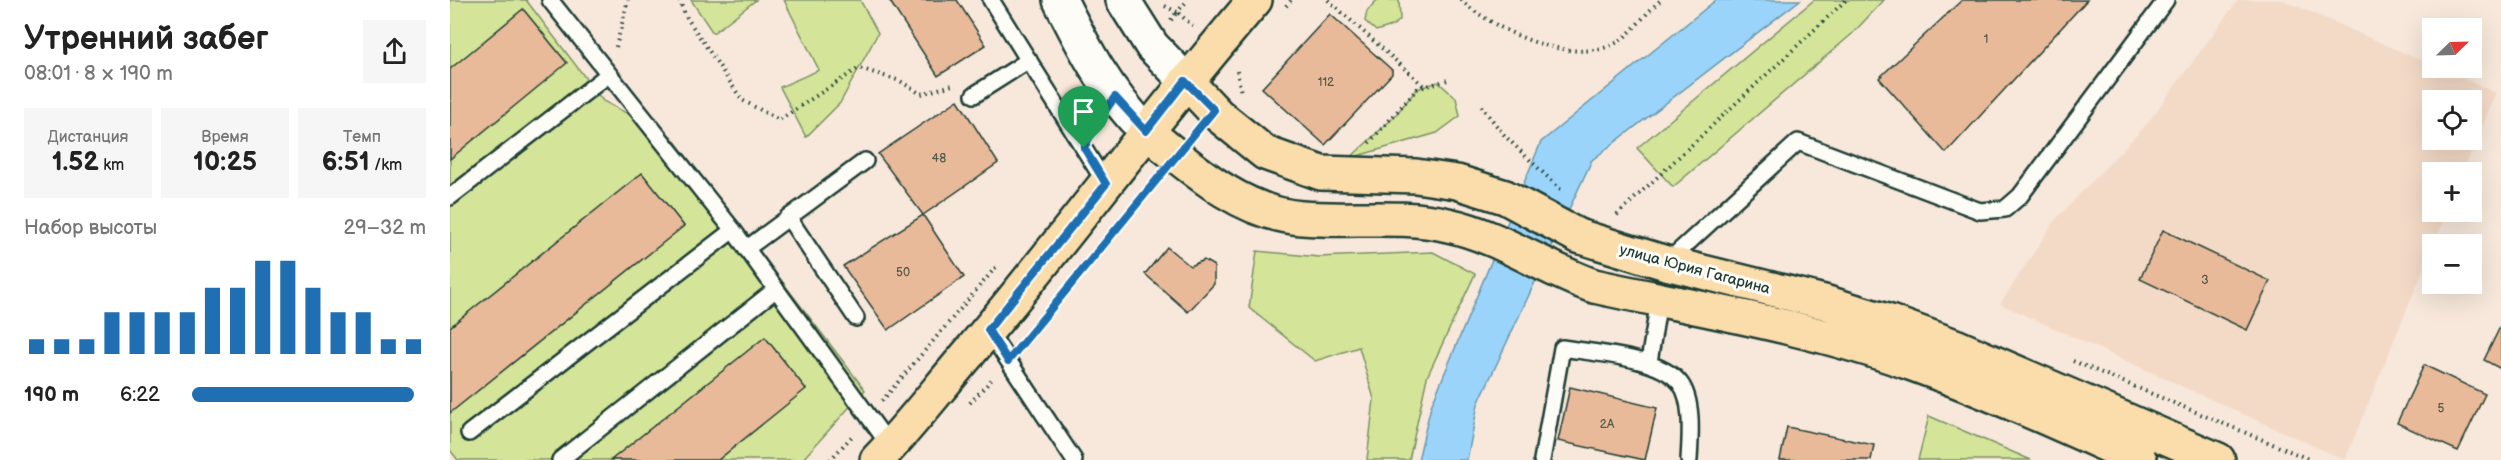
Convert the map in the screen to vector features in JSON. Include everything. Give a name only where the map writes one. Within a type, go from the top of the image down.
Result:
[{"type":"main road","points":[[1060,0],[1094,66],[1115,97],[1146,131],[1177,157],[1239,200],[1300,218],[1424,220],[1483,235],[1560,274],[1594,286],[1814,333],[1913,364],[2001,398],[2140,460]]},
{"type":"main road","points":[[1123,0],[1152,46],[1185,81]]},
{"type":"main road","points":[[883,453],[988,330],[1106,184],[1185,81],[1255,0]]},
{"type":"main road","name":"улица Юрия Гагарина","points":[[1185,81],[1214,110],[1265,153],[1321,173],[1416,176],[1457,182],[1505,196],[1578,236],[1666,263],[1824,302],[1901,326],[2016,370],[2218,460]]},
{"type":"lane","points":[[550,0],[733,230],[868,417],[883,453]]},
{"type":"lane","points":[[992,0],[1106,184]]},
{"type":"lane","points":[[1666,263],[1798,141],[1980,211],[2004,209],[2020,196],[2166,0]]},
{"type":"lane","points":[[974,95],[1029,60]]},
{"type":"lane","points":[[450,198],[609,74]]},
{"type":"lane","points":[[746,249],[865,160]]},
{"type":"lane","points":[[788,217],[856,318]]},
{"type":"lane","points":[[469,433],[733,230]]},
{"type":"lane","points":[[560,460],[775,290]]},
{"type":"lane","points":[[1649,362],[1659,300]]},
{"type":"lane","points":[[988,330],[1074,460]]},
{"type":"lane","points":[[1542,460],[1562,348],[1649,362],[1681,383],[1692,417],[1689,460]]},
{"type":"path","points":[[609,74],[628,0]]},
{"type":"path","points":[[679,0],[687,18],[742,100],[778,120],[859,68],[900,81],[921,94],[956,84],[997,81]]},
{"type":"path","points":[[1152,46],[1188,0]]},
{"type":"path","points":[[1328,0],[1425,87]]},
{"type":"path","points":[[1461,0],[1473,10],[1513,32],[1556,50],[1598,51],[1619,41],[1661,0]]},
{"type":"path","points":[[1612,220],[1846,0]]},
{"type":"path","points":[[1177,12],[1216,46]]},
{"type":"path","points":[[1367,144],[1417,89],[1451,79]]},
{"type":"path","points":[[1214,110],[1238,80]]},
{"type":"path","points":[[1481,106],[1505,136],[1569,198]]},
{"type":"path","points":[[967,407],[1008,361],[1177,157]]},
{"type":"path","points":[[830,460],[1003,260]]},
{"type":"shaded area","points":[[2238,0],[2283,0],[2422,61],[2422,78],[2462,78],[2496,93],[2482,127],[2482,90],[2422,90],[2422,150],[2472,150],[2467,162],[2422,162],[2422,222],[2443,222],[2438,234],[2422,234],[2422,273],[2345,460],[2000,304],[2056,219],[2147,124]]},
{"type":"green space","points":[[450,0],[526,0],[603,101],[671,136],[865,390],[802,460],[458,460],[450,450]]},
{"type":"green space","points":[[691,0],[756,0],[713,33]]},
{"type":"green space","points":[[784,0],[860,0],[878,33],[840,103],[806,137],[780,87],[819,70]]},
{"type":"green space","points":[[1377,0],[1399,0],[1400,20],[1392,26],[1376,31],[1365,21],[1367,11]]},
{"type":"green space","points":[[1814,0],[1884,0],[1852,34],[1673,187],[1637,148]]},
{"type":"green space","points":[[1438,82],[1456,98],[1460,116],[1437,133],[1350,158],[1393,118],[1417,89]]},
{"type":"green space","points":[[1257,251],[1319,257],[1433,252],[1475,274],[1427,377],[1409,460],[1367,460],[1374,399],[1359,347],[1315,361],[1249,308]]},
{"type":"green space","points":[[1929,416],[2031,460],[1918,460]]},
{"type":"water","points":[[1716,0],[1800,0],[1592,160],[1478,404],[1467,460],[1418,460],[1431,406],[1541,142]]},
{"type":"building","points":[[889,0],[957,0],[986,45],[938,76]]},
{"type":"building","points":[[1962,0],[2087,0],[1946,153],[1879,78]]},
{"type":"building","points":[[523,9],[567,63],[450,159],[450,69]]},
{"type":"building","points":[[1330,14],[1392,70],[1392,74],[1325,145],[1262,88]]},
{"type":"building","points":[[958,100],[998,163],[923,215],[878,154]]},
{"type":"building","points":[[642,173],[684,226],[450,413],[450,327]]},
{"type":"building","points":[[923,215],[964,277],[888,330],[843,266]]},
{"type":"building","points":[[2163,230],[2270,281],[2247,330],[2140,279]]},
{"type":"building","points":[[1167,247],[1190,266],[1204,260],[1214,266],[1214,284],[1188,312],[1145,274]]},
{"type":"building","points":[[2501,325],[2501,369],[2484,360]]},
{"type":"building","points":[[765,337],[806,389],[718,460],[611,460]]},
{"type":"building","points":[[2424,365],[2485,394],[2458,451],[2397,423]]},
{"type":"building","points":[[1570,387],[1657,408],[1645,460],[1558,441]]},
{"type":"building","points":[[1787,427],[1874,445],[1871,460],[1780,460]]},
{"type":"route","points":[[1185,81],[1214,110],[1008,361],[988,330],[1106,184],[1084,148],[1098,120],[1115,97],[1126,112],[1146,131],[1185,81]]}]
